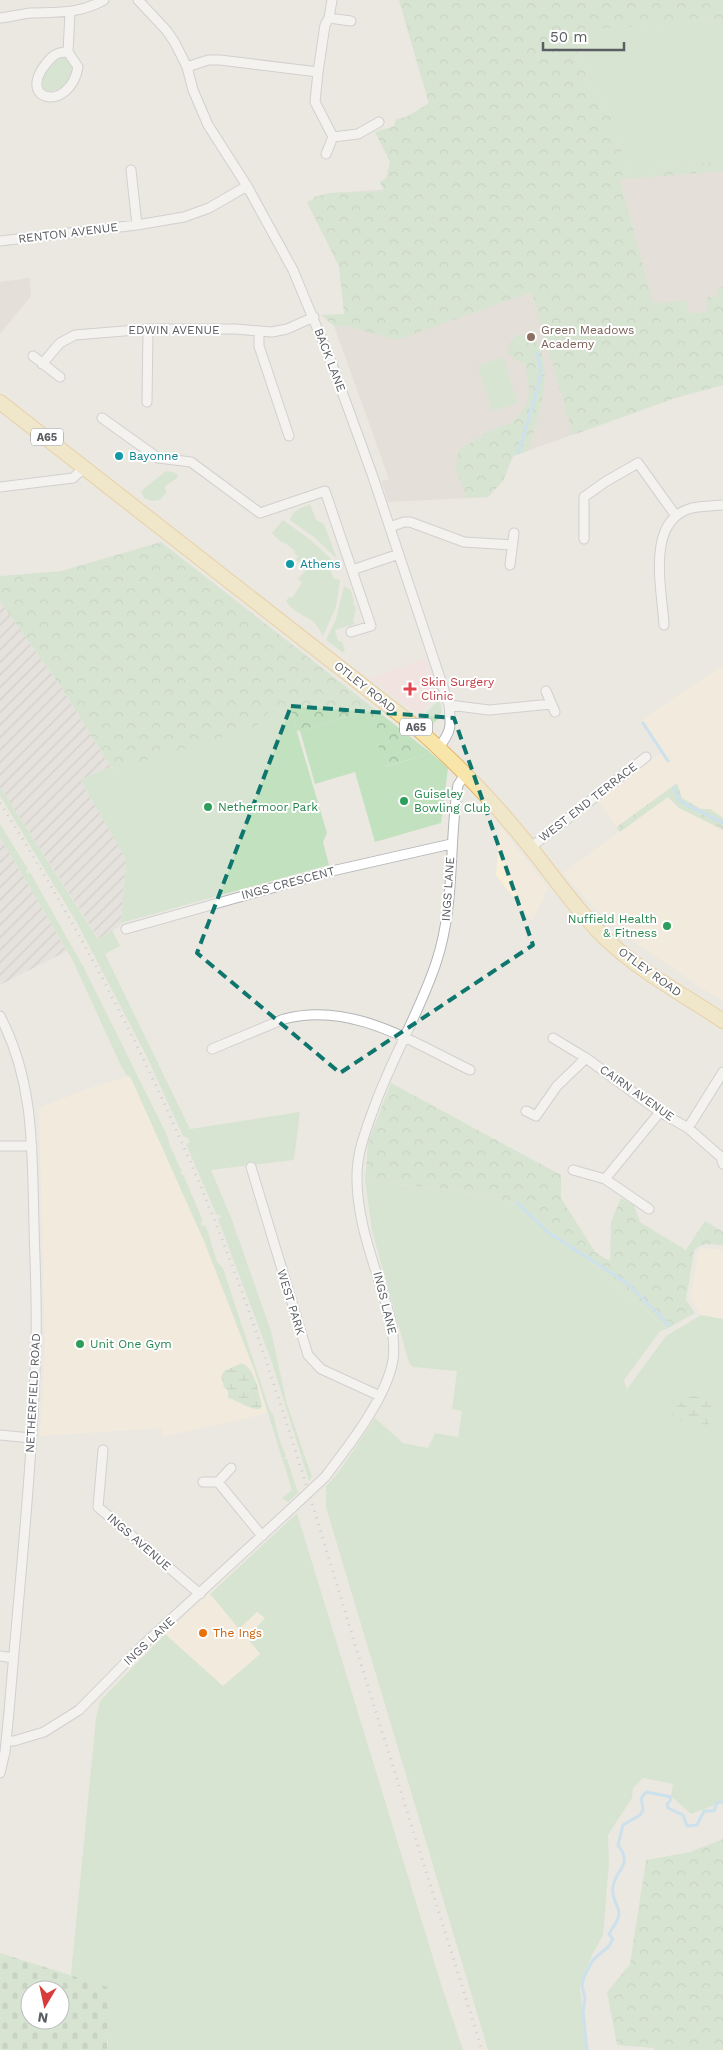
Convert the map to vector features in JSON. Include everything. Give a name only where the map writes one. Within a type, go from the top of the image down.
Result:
[{"type":"main road","name":"OTLEY ROAD","points":[[0,402],[366,687],[439,747],[466,773],[530,848],[581,912],[605,938],[652,976],[723,1021]]},
{"type":"street","points":[[0,18],[29,14],[70,13],[104,0]]},
{"type":"street","name":"BACK LANE","points":[[138,0],[167,31],[187,67],[193,90],[208,125],[247,186],[290,263],[314,317],[390,527],[449,705],[451,726],[447,738],[439,747]]},
{"type":"street","points":[[326,154],[333,137],[315,102],[324,25],[329,18],[332,0]]},
{"type":"street","points":[[68,52],[59,52],[52,56],[39,72],[36,87],[44,96],[52,98],[60,96],[72,83],[78,67],[68,52],[70,13]]},
{"type":"street","points":[[329,18],[351,21]]},
{"type":"street","points":[[187,67],[213,60],[318,72]]},
{"type":"street","points":[[333,137],[358,134],[379,122]]},
{"type":"street","name":"RENTON AVENUE","points":[[131,170],[137,225]]},
{"type":"street","name":"RENTON AVENUE","points":[[0,241],[167,220],[198,212],[247,186]]},
{"type":"street","name":"EDWIN AVENUE","points":[[42,364],[60,343],[75,335],[148,329],[279,331],[314,317]]},
{"type":"street","points":[[147,402],[148,329]]},
{"type":"street","points":[[259,332],[259,346],[289,436]]},
{"type":"street","points":[[33,356],[60,377]]},
{"type":"street","points":[[102,418],[158,458],[191,462],[260,512],[325,491],[371,626],[351,632]]},
{"type":"street","points":[[584,539],[584,497],[638,462],[676,516]]},
{"type":"street","points":[[0,487],[73,478],[85,467]]},
{"type":"street","points":[[664,625],[659,553],[663,532],[676,516],[691,508],[723,505]]},
{"type":"street","points":[[390,527],[410,522],[464,542],[512,544]]},
{"type":"street","points":[[510,565],[514,533]]},
{"type":"street","points":[[352,570],[399,554]]},
{"type":"street","points":[[449,705],[489,710],[553,708],[546,691]]},
{"type":"street","name":"WEST END TERRACE","points":[[530,848],[646,757]]},
{"type":"street","name":"INGS LANE","points":[[6,1741],[14,1741],[44,1732],[79,1710],[143,1645],[325,1476],[380,1396],[393,1361],[394,1342],[384,1292],[361,1217],[357,1198],[357,1172],[366,1129],[382,1083],[430,979],[445,930],[449,913],[451,844],[457,791],[458,785],[466,773]]},
{"type":"street","name":"INGS CRESCENT","points":[[126,930],[332,871],[451,844]]},
{"type":"street","points":[[212,1049],[296,1016],[333,1015],[356,1019],[404,1038],[470,1070]]},
{"type":"street","name":"NETHERFIELD ROAD","points":[[0,1016],[14,1045],[25,1083],[32,1146],[36,1338],[31,1438],[14,1658],[6,1741],[0,1773]]},
{"type":"street","name":"CAIRN AVENUE","points":[[553,1038],[586,1058],[660,1112],[688,1128],[721,1157],[723,1164]]},
{"type":"street","name":"CAIRN AVENUE","points":[[526,1111],[536,1116],[556,1086],[586,1058]]},
{"type":"street","name":"CAIRN AVENUE","points":[[688,1128],[723,1072]]},
{"type":"street","points":[[605,1179],[660,1112]]},
{"type":"street","points":[[0,1146],[32,1146]]},
{"type":"street","name":"WEST PARK","points":[[251,1167],[308,1355],[321,1369],[380,1396]]},
{"type":"street","points":[[572,1170],[605,1179],[649,1209]]},
{"type":"street","points":[[0,1435],[31,1438]]},
{"type":"street","name":"INGS AVENUE","points":[[103,1450],[98,1507],[200,1594]]},
{"type":"street","points":[[204,1482],[218,1482],[231,1468]]},
{"type":"street","points":[[218,1482],[262,1536]]},
{"type":"street","points":[[0,1656],[14,1658]]},
{"type":"highlighted area","points":[[291,706],[454,718],[533,945],[340,1073],[197,953]]},
{"type":"shaded area","name":"Green Meadows Academy","points":[[399,0],[723,0],[723,385],[675,398],[513,456],[503,481],[488,497],[388,502],[381,481],[389,479],[334,326],[346,326],[339,266],[307,202],[314,199],[314,197],[330,193],[452,185]]},
{"type":"shaded area","points":[[30,278],[31,296],[0,334],[0,282]]},
{"type":"shaded area","points":[[0,601],[61,687],[111,767],[81,781],[126,859],[120,926],[99,939],[0,787]]},
{"type":"shaded area","name":"Skin Surgery Clinic","points":[[426,658],[438,694],[418,715],[370,678]]},
{"type":"shaded area","points":[[723,665],[723,818],[710,809],[702,809],[682,798],[677,783],[617,828],[598,801],[664,751],[642,720]]},
{"type":"shaded area","points":[[668,796],[679,808],[723,827],[723,1001],[640,946],[595,909],[563,873]]},
{"type":"shaded area","points":[[500,826],[548,888],[532,921],[496,875]]},
{"type":"shaded area","points":[[0,837],[67,951],[0,985]]},
{"type":"shaded area","points":[[130,1076],[204,1241],[255,1372],[268,1413],[162,1437],[162,1428],[40,1436],[45,1349],[39,1108],[89,1088]]},
{"type":"shaded area","points":[[701,1248],[723,1250],[723,1319],[701,1315],[691,1299],[698,1251]]},
{"type":"shaded area","points":[[224,1580],[265,1618],[260,1654],[223,1686],[165,1634]]},
{"type":"green space","points":[[399,0],[723,0],[723,18],[715,21],[577,30],[590,90],[605,99],[628,172],[619,177],[653,302],[687,300],[688,313],[707,312],[706,297],[718,297],[718,287],[723,287],[723,385],[675,398],[573,435],[532,292],[397,340],[346,326],[334,326],[321,315],[344,314],[339,266],[307,202],[314,199],[314,197],[330,193],[384,191],[380,182],[386,178],[390,162],[375,132],[394,126],[396,119],[406,117],[429,103]]},
{"type":"green space","points":[[723,18],[723,165],[715,162],[657,168],[652,177],[620,179],[619,177],[628,172],[605,99],[590,90],[577,29],[715,21]]},
{"type":"green space","points":[[61,56],[67,57],[71,63],[72,72],[70,77],[60,89],[45,90],[42,81],[43,76],[49,67]]},
{"type":"green space","points":[[715,162],[723,165],[723,171],[652,177],[657,168]]},
{"type":"green space","points":[[526,335],[535,338],[541,351],[545,380],[540,409],[528,451],[513,456],[503,481],[488,497],[467,498],[455,467],[459,450],[489,431],[514,421],[527,405],[529,386],[525,364],[514,359],[507,352],[515,336]]},
{"type":"green space","points":[[503,357],[518,403],[492,411],[477,366]]},
{"type":"green space","points":[[166,471],[173,472],[179,476],[165,487],[166,493],[160,500],[151,501],[144,498],[141,491]]},
{"type":"green space","points":[[310,504],[316,520],[324,524],[337,559],[315,538],[290,520],[300,508]]},
{"type":"green space","points":[[283,520],[312,541],[331,559],[328,563],[333,578],[340,580],[336,607],[323,636],[313,622],[294,610],[286,601],[289,597],[292,598],[302,583],[298,579],[308,568],[296,560],[298,556],[294,553],[295,551],[281,542],[272,533]]},
{"type":"green space","points":[[161,542],[431,753],[384,767],[369,710],[300,731],[296,730],[293,713],[289,711],[286,715],[273,706],[257,726],[118,770],[111,767],[61,687],[0,601],[0,576],[61,571]]},
{"type":"green space","points":[[344,586],[351,590],[353,603],[356,608],[353,621],[355,624],[335,630],[338,641],[342,642],[345,651],[342,652],[326,640],[336,619]]},
{"type":"green space","points":[[440,699],[442,711],[440,718],[433,723],[421,717]]},
{"type":"green space","name":"Nethermoor Park","points":[[273,706],[286,715],[290,711],[293,713],[327,833],[323,842],[329,865],[121,923],[126,859],[81,779],[111,767],[118,770]]},
{"type":"green space","points":[[369,710],[385,767],[431,753],[448,768],[441,823],[375,842],[355,772],[315,784],[300,731]]},
{"type":"green space","points":[[677,783],[682,798],[701,809],[710,809],[723,818],[723,830],[679,808],[668,797],[620,832],[617,828],[618,826]]},
{"type":"green space","points":[[0,787],[98,939],[112,930],[120,946],[105,954],[190,1129],[300,1112],[294,1160],[211,1170],[232,1220],[271,1331],[287,1404],[312,1477],[309,1481],[271,1360],[218,1219],[222,1216],[216,1214],[186,1144],[190,1142],[188,1138],[183,1136],[147,1057],[77,923],[0,796]]},
{"type":"green space","points":[[0,824],[28,869],[26,871],[28,874],[30,872],[84,968],[166,1133],[169,1146],[182,1172],[180,1173],[183,1174],[202,1219],[201,1225],[206,1226],[217,1262],[223,1268],[270,1411],[273,1414],[286,1457],[283,1458],[287,1459],[298,1493],[288,1502],[282,1498],[292,1490],[255,1372],[204,1241],[130,1076],[128,1077],[122,1068],[72,959],[0,837]]},
{"type":"green space","points":[[391,1083],[561,1175],[561,1198],[595,1252],[610,1261],[611,1222],[621,1198],[634,1205],[640,1222],[686,1250],[705,1221],[723,1232],[723,1245],[704,1245],[694,1251],[686,1300],[695,1313],[667,1329],[613,1281],[517,1203],[459,1191],[365,1180],[368,1142]]},
{"type":"green space","points":[[365,1180],[459,1191],[517,1203],[613,1281],[667,1329],[660,1331],[624,1380],[627,1389],[666,1336],[701,1315],[723,1319],[723,1802],[691,1814],[671,1796],[673,1784],[643,1778],[633,1788],[632,1798],[608,1835],[609,1863],[603,1935],[592,1955],[580,1987],[588,2050],[488,2050],[326,1507],[326,1486],[338,1473],[375,1418],[403,1443],[428,1448],[435,1433],[458,1437],[462,1411],[452,1409],[457,1371],[413,1367],[409,1363],[372,1231]]},
{"type":"green space","points":[[242,1363],[247,1366],[256,1381],[262,1406],[260,1409],[252,1408],[228,1398],[228,1391],[224,1387],[221,1377],[224,1371]]},
{"type":"green space","points":[[706,1395],[714,1411],[706,1430],[682,1421],[669,1413],[689,1396]]},
{"type":"green space","points":[[297,1513],[441,1984],[463,2050],[107,2050],[108,2040],[71,1974],[96,1718],[100,1701],[165,1634],[223,1686],[260,1654],[247,1638],[265,1618],[257,1612],[239,1629],[210,1594]]},
{"type":"green space","points":[[723,1839],[723,2050],[654,2050],[654,2048],[617,2045],[607,1992],[630,1964],[646,1860],[690,1852]]},
{"type":"green space","points":[[0,1953],[108,1987],[107,2050],[0,2050]]},
{"type":"waterway","points":[[518,453],[538,387],[541,370],[537,353]]},
{"type":"waterway","points":[[643,723],[668,761]]},
{"type":"waterway","points":[[674,788],[683,803],[723,823]]},
{"type":"waterway","points":[[517,1203],[549,1233],[627,1283],[669,1325]]},
{"type":"waterway","points":[[587,2050],[583,2011],[585,1999],[582,1985],[593,1960],[609,1946],[613,1939],[609,1934],[619,1916],[613,1891],[614,1881],[624,1863],[624,1858],[618,1845],[623,1825],[640,1815],[643,1810],[642,1798],[647,1792],[671,1797],[667,1804],[668,1808],[683,1815],[687,1826],[697,1825],[704,1811],[714,1811],[717,1803],[723,1802]]},
{"type":"railway","points":[[0,803],[36,861],[103,980],[164,1103],[218,1228],[289,1430],[482,2050]]},
{"type":"place","name":"Green Meadows Academy","points":[[531,337]]},
{"type":"place","name":"Bayonne","points":[[119,456]]},
{"type":"place","name":"Athens","points":[[290,564]]},
{"type":"place","name":"Skin Surgery Clinic","points":[[410,689]]},
{"type":"place","name":"Guiseley Bowling Club","points":[[404,801]]},
{"type":"place","name":"Nethermoor Park","points":[[208,807]]},
{"type":"place","name":"Nuffield Health & Fitness","points":[[667,926]]},
{"type":"place","name":"Unit One Gym","points":[[80,1344]]},
{"type":"place","name":"The Ings","points":[[203,1633]]}]
